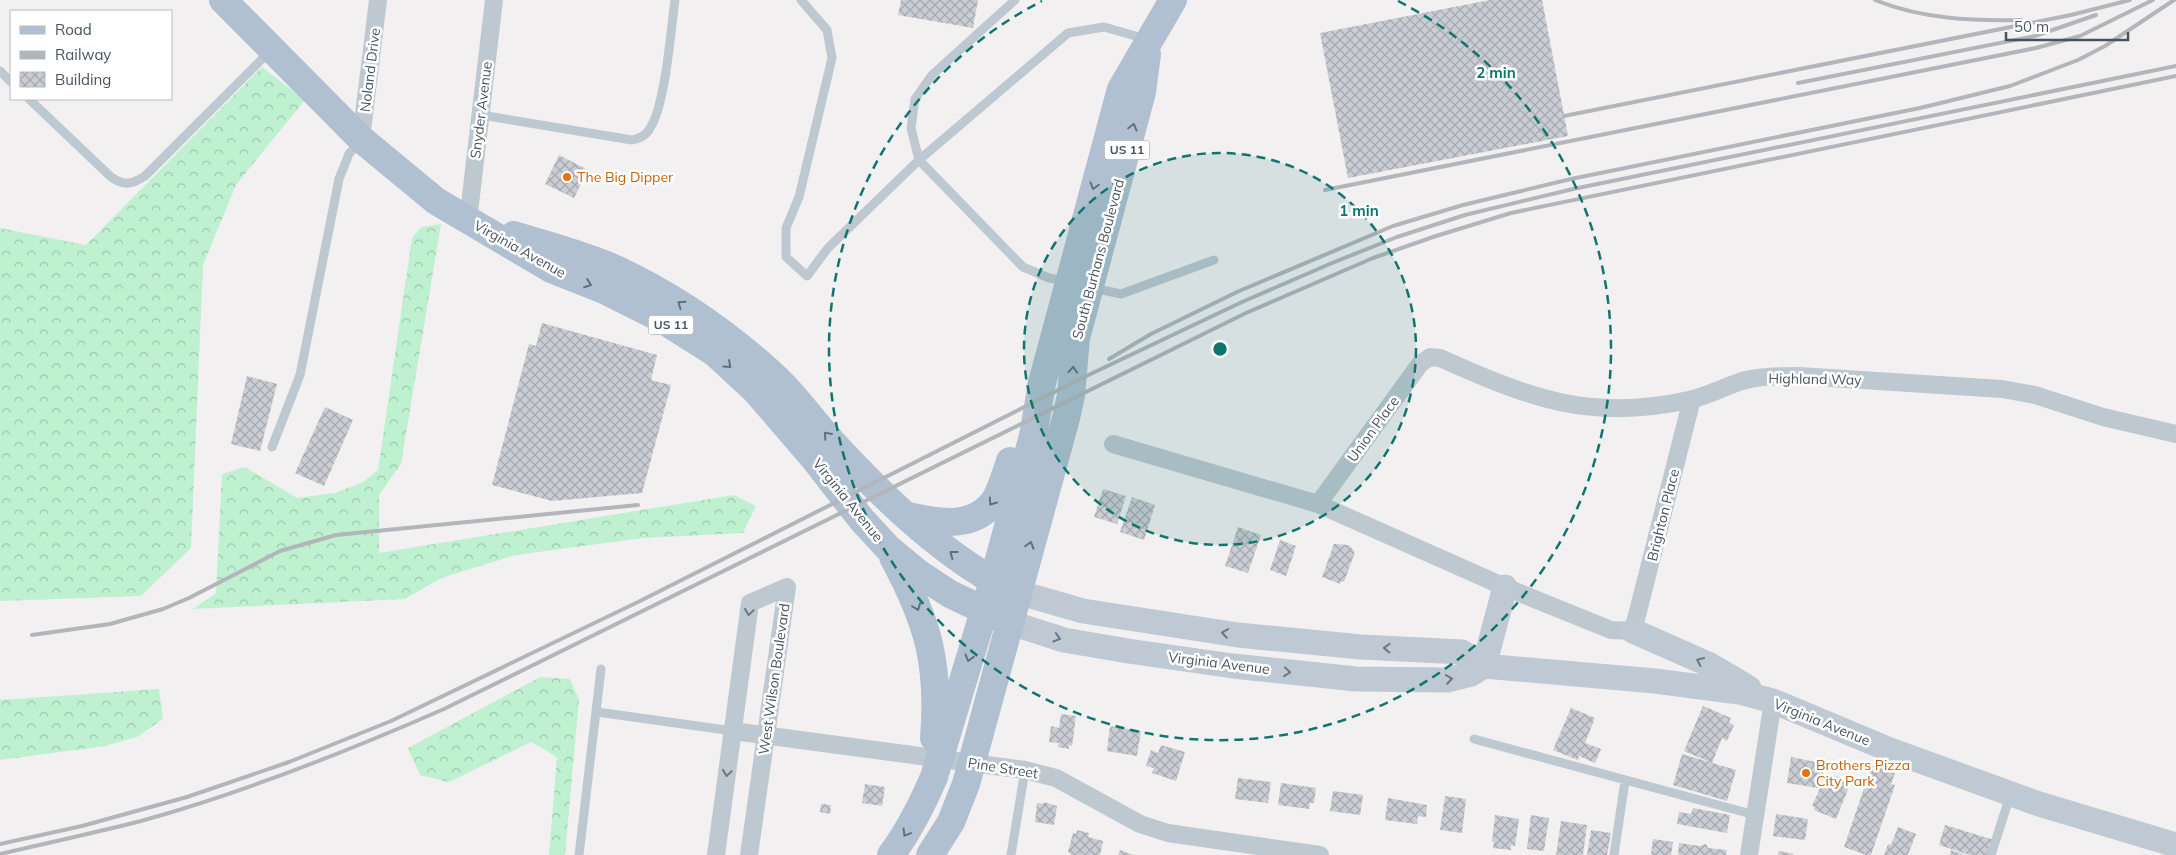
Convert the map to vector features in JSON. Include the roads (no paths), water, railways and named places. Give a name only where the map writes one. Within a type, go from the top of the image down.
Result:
[{"type":"main road","name":"Virginia Avenue","points":[[223,0],[362,139],[406,178],[436,201],[551,269],[604,290],[658,317],[715,354],[756,390],[862,520],[888,548],[918,573],[983,612],[1064,640],[1233,666],[1356,679],[1447,680],[1471,674],[1484,666]]},
{"type":"main road","name":"South Burhans Boulevard","points":[[1005,587],[1066,418],[1071,395],[1076,338],[1087,255],[1121,89],[1173,0]]},
{"type":"main road","name":"Virginia Avenue","points":[[468,221],[616,270],[673,298],[730,338],[776,377],[860,471],[898,510],[969,567],[1005,587],[1083,611],[1238,635],[1361,647],[1462,652],[1484,666],[1699,685],[1739,692],[1773,701],[1890,750],[2011,793],[2176,845]]},
{"type":"main road","name":"South Burhans Boulevard","points":[[1011,623],[1005,587],[1026,438],[1042,383],[1087,255]]},
{"type":"main road","points":[[898,510],[937,523],[962,521],[977,516],[988,508],[996,497],[1026,438]]},
{"type":"main road","points":[[888,548],[909,587],[925,627],[934,661],[940,738]]},
{"type":"main road","points":[[891,855],[921,808],[940,738],[983,612],[1005,587]]},
{"type":"main road","points":[[1484,666],[1505,587]]},
{"type":"main road","points":[[930,855],[951,822],[966,784],[1011,623]]},
{"type":"main road","points":[[1634,631],[1710,665],[1773,701]]},
{"type":"street","name":"Noland Drive","points":[[362,139],[378,0]]},
{"type":"street","name":"Snyder Avenue","points":[[468,221],[494,0]]},
{"type":"street","name":"Highland Way","points":[[1430,357],[1440,358],[1528,395],[1575,405],[1622,409],[1658,406],[1692,399],[1744,381],[1772,376],[1799,376],[1973,386],[2035,395],[2103,417],[2176,434]]},
{"type":"street","name":"Union Place","points":[[1318,504],[1420,364],[1430,357]]},
{"type":"street","name":"Brighton Place","points":[[1634,631],[1692,399]]},
{"type":"street","points":[[1113,444],[1318,504],[1505,587],[1611,630],[1634,631]]},
{"type":"street","name":"West Wilson Boulevard","points":[[716,855],[750,603],[787,587],[749,855]]},
{"type":"street","points":[[1749,855],[1773,701]]},
{"type":"street","name":"Pine Street","points":[[733,731],[1025,770],[1056,778],[1140,824],[1168,833],[1320,855]]},
{"type":"lane","points":[[480,115],[632,140],[642,137],[651,128],[659,108],[675,0]]},
{"type":"lane","points":[[801,0],[827,30],[832,58],[799,197],[786,228],[786,257],[807,276],[828,248],[920,160],[1068,33],[1104,27],[1149,40]]},
{"type":"lane","points":[[1015,0],[932,75],[915,99],[911,128],[920,160],[1023,267],[1049,278],[1121,294],[1214,260]]},
{"type":"lane","points":[[30,100],[111,177],[121,184],[133,184],[145,176],[272,49]]},
{"type":"lane","points":[[0,71],[10,81]]},
{"type":"lane","points":[[272,447],[300,375],[339,179],[349,154],[362,139]]},
{"type":"lane","points":[[579,855],[601,669]]},
{"type":"lane","points":[[597,712],[733,731]]},
{"type":"lane","points":[[1474,739],[1755,815]]},
{"type":"lane","points":[[1011,855],[1025,770]]},
{"type":"lane","points":[[1614,855],[1625,780]]},
{"type":"lane","points":[[1991,855],[2011,793]]},
{"type":"railway","points":[[1875,0],[1910,11],[1947,18],[2021,20]]},
{"type":"railway","points":[[1564,116],[2071,15],[2130,0]]},
{"type":"railway","points":[[1325,190],[2036,48],[2080,36],[2153,0]]},
{"type":"railway","points":[[1109,359],[1151,334],[1237,292],[1393,226],[1463,205],[1571,179],[1920,108],[2010,86],[2078,60],[2105,46],[2174,0]]},
{"type":"railway","points":[[1798,83],[2035,36],[2096,15]]},
{"type":"railway","points":[[0,844],[82,826],[187,797],[289,762],[391,721],[638,602],[1078,380],[1242,302],[1397,237],[1465,215],[1573,189],[2176,66]]},
{"type":"railway","points":[[0,854],[180,810],[332,756],[444,709],[1246,313],[1373,258],[1511,213],[2176,76]]},
{"type":"railway","points":[[32,635],[110,624],[163,609],[189,598],[280,551],[336,535],[638,505]]},
{"type":"place","name":"The Big Dipper","points":[[567,177]]},
{"type":"place","name":"Brothers Pizza City Park","points":[[1806,773]]}]
